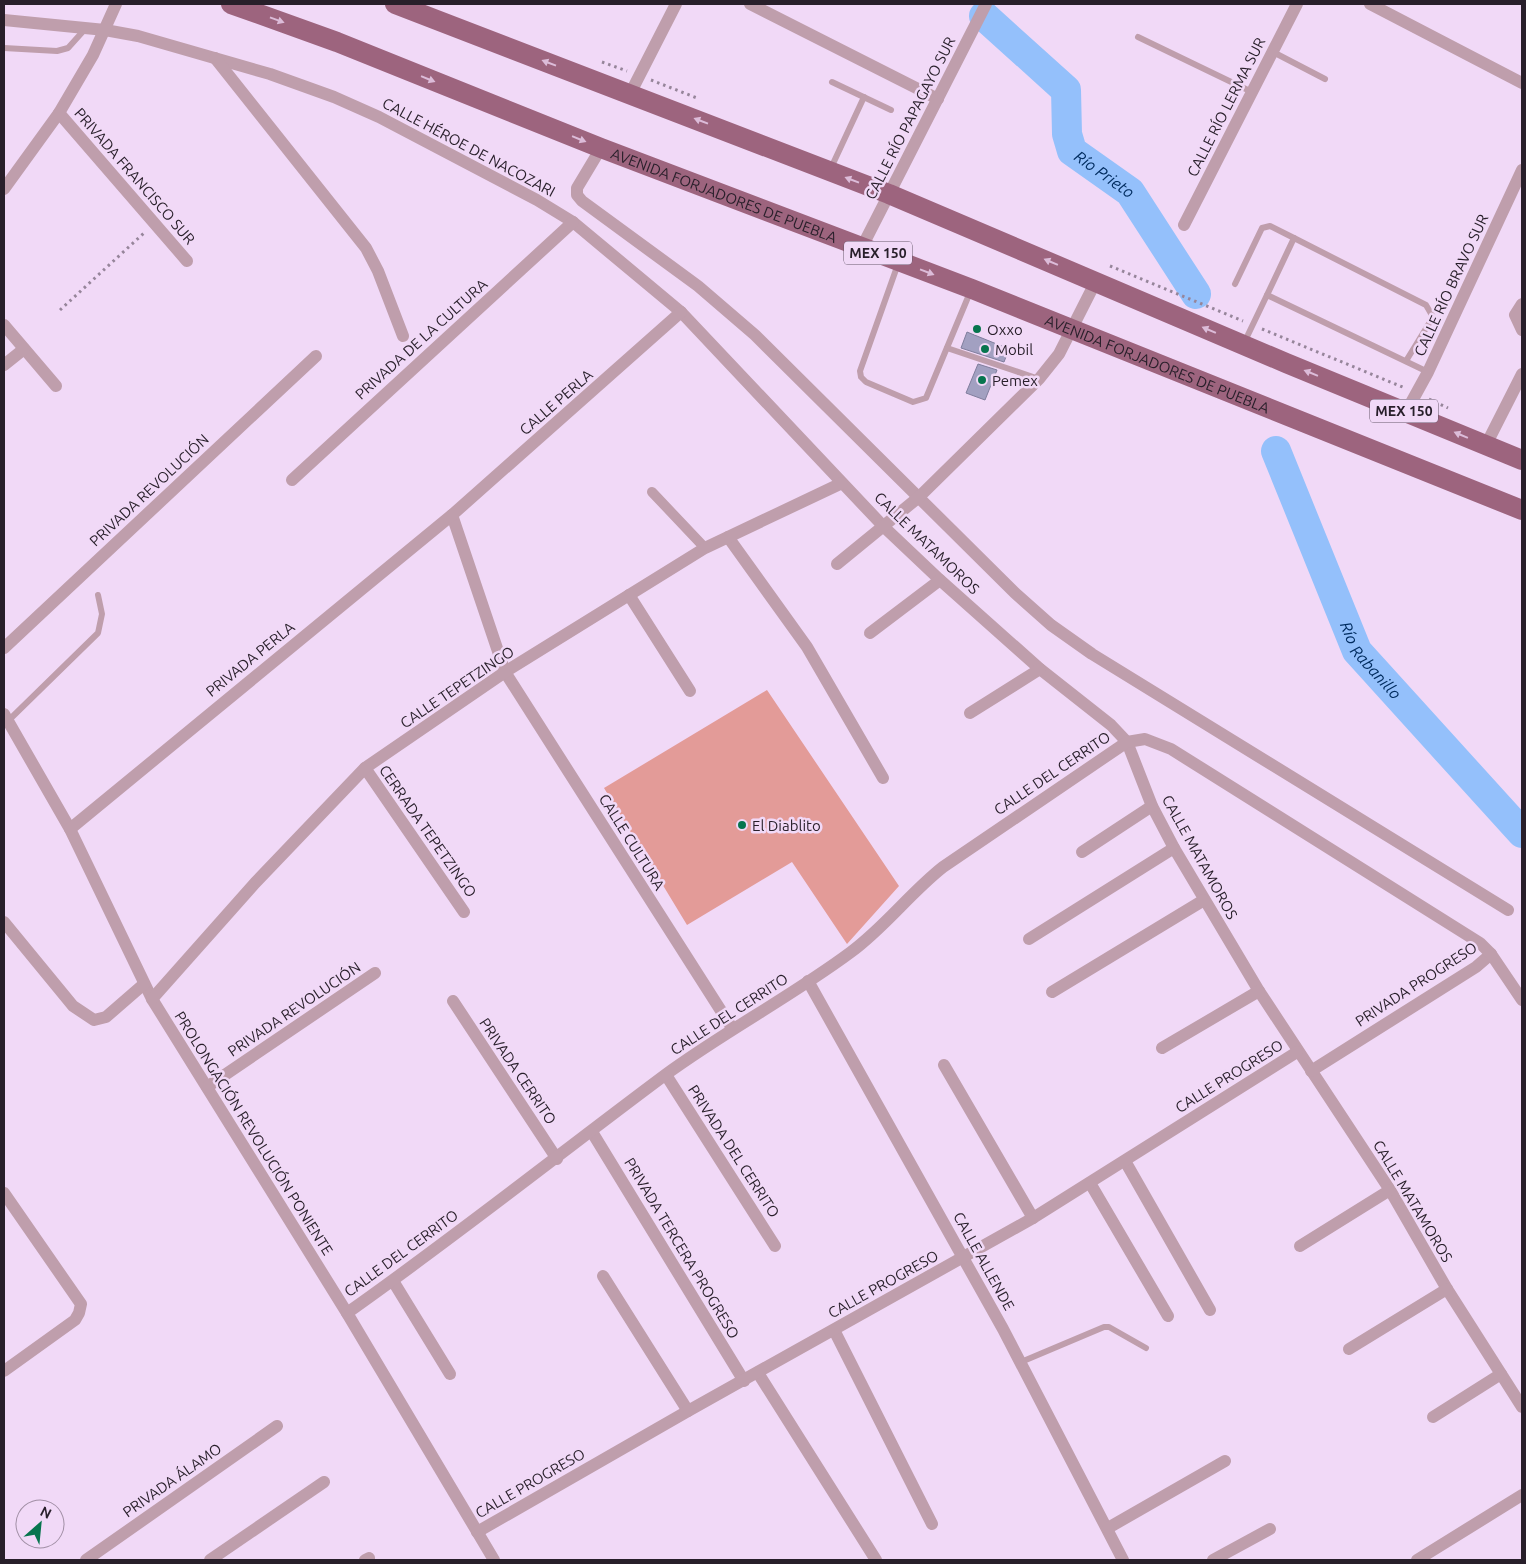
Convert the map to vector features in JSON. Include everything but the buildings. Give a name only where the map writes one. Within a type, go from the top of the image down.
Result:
[{"type":"main road","name":"AVENIDA FORJADORES DE PUEBLA","points":[[231,4],[337,42],[601,148],[972,289],[1522,510]]},
{"type":"main road","name":"MEX 150","points":[[395,4],[889,194],[1522,460]]},
{"type":"street","points":[[4,189],[59,113],[105,30],[116,4]]},
{"type":"street","points":[[630,94],[676,4]]},
{"type":"street","points":[[750,4],[938,99]]},
{"type":"street","name":"CALLE RÍO PAPAGAYO SUR","points":[[862,247],[986,4]]},
{"type":"street","name":"CALLE RÍO LERMA SUR","points":[[1184,225],[1297,4]]},
{"type":"street","points":[[1370,4],[1522,83]]},
{"type":"street","name":"CALLE HÉROE DE NACOZARI","points":[[4,20],[105,30],[138,36],[270,74],[334,97],[379,117],[537,200],[573,222],[681,312]]},
{"type":"street","name":"PRIVADA DE LA CULTURA","points":[[215,58],[366,248],[378,271],[403,336]]},
{"type":"street","name":"PRIVADA FRANCISCO SUR","points":[[59,113],[153,224],[187,261]]},
{"type":"street","points":[[601,148],[578,188],[577,195],[582,201],[698,286],[755,335],[1015,593],[1051,625],[1092,654],[1508,910]]},
{"type":"street","name":"CALLE RÍO BRAVO SUR","points":[[1406,412],[1428,372],[1522,170]]},
{"type":"street","name":"PRIVADA DE LA CULTURA","points":[[292,480],[573,222]]},
{"type":"street","points":[[837,564],[919,497],[1039,379],[1059,354],[1096,281]]},
{"type":"street","points":[[1522,304],[1515,315],[1522,330]]},
{"type":"street","name":"CALLE MATAMOROS","points":[[681,312],[884,527],[1040,669],[1111,725],[1127,742],[1152,806],[1204,900],[1297,1052],[1390,1190],[1446,1289],[1522,1407]]},
{"type":"street","name":"CALLE PERLA","points":[[452,515],[681,312]]},
{"type":"street","points":[[4,325],[56,386]]},
{"type":"street","points":[[4,365],[24,348]]},
{"type":"street","name":"PRIVADA REVOLUCIÓN","points":[[4,648],[316,356]]},
{"type":"street","points":[[1486,445],[1522,374]]},
{"type":"street","name":"CALLE TEPETZINGO","points":[[152,999],[255,883],[364,768],[506,672],[705,548],[842,483]]},
{"type":"street","points":[[652,492],[705,548]]},
{"type":"street","name":"CALLE CULTURA","points":[[452,515],[506,672],[732,1028]]},
{"type":"street","name":"PRIVADA PERLA","points":[[70,829],[452,515]]},
{"type":"street","points":[[728,537],[807,647],[883,778]]},
{"type":"street","points":[[870,633],[940,580]]},
{"type":"street","points":[[629,595],[690,691]]},
{"type":"street","points":[[970,713],[1040,669]]},
{"type":"street","name":"PROLONGACIÓN REVOLUCIÓN PONIENTE","points":[[6,718],[70,829],[152,999],[347,1313],[494,1560]]},
{"type":"street","points":[[1127,742],[1145,739],[1171,749],[1480,943],[1491,954]]},
{"type":"street","name":"CALLE DEL CERRITO","points":[[347,1313],[557,1159],[666,1075],[732,1028],[808,981],[874,933],[922,884],[943,867],[1127,742]]},
{"type":"street","name":"CERRADA TEPETZINGO","points":[[364,768],[464,912]]},
{"type":"street","points":[[1082,852],[1152,806]]},
{"type":"street","points":[[1029,938],[1174,848]]},
{"type":"street","points":[[1052,992],[1204,900]]},
{"type":"street","points":[[4,922],[73,1006],[94,1020],[106,1017],[144,984]]},
{"type":"street","name":"PRIVADA PROGRESO","points":[[1311,1071],[1476,967],[1491,954],[1522,1000]]},
{"type":"street","name":"PRIVADA REVOLUCIÓN","points":[[207,1087],[375,973]]},
{"type":"street","name":"CALLE ALLENDE","points":[[808,981],[1021,1362],[1123,1560]]},
{"type":"street","points":[[1162,1048],[1259,991]]},
{"type":"street","name":"PRIVADA CERRITO","points":[[453,1001],[557,1159]]},
{"type":"street","name":"CALLE PROGRESO","points":[[477,1532],[688,1411],[1033,1218],[1297,1052]]},
{"type":"street","points":[[944,1065],[1033,1218]]},
{"type":"street","name":"PRIVADA DEL CERRITO","points":[[666,1075],[775,1246]]},
{"type":"street","name":"PRIVADA TERCERA PROGRESO","points":[[592,1132],[744,1380]]},
{"type":"street","points":[[1125,1161],[1210,1310]]},
{"type":"street","points":[[1090,1182],[1168,1316]]},
{"type":"street","points":[[1300,1246],[1390,1190]]},
{"type":"street","points":[[4,1193],[81,1304],[79,1313],[74,1320],[4,1371]]},
{"type":"street","points":[[603,1276],[688,1411]]},
{"type":"street","points":[[393,1280],[450,1374]]},
{"type":"street","points":[[1349,1349],[1446,1289]]},
{"type":"street","points":[[834,1330],[932,1524]]},
{"type":"street","points":[[758,1373],[876,1560]]},
{"type":"street","points":[[1433,1417],[1501,1374]]},
{"type":"street","name":"PRIVADA ÁLAMO","points":[[86,1560],[277,1426]]},
{"type":"street","points":[[1108,1528],[1225,1461]]},
{"type":"street","points":[[210,1560],[324,1482]]},
{"type":"street","points":[[1418,1560],[1522,1495]]},
{"type":"street","points":[[1213,1560],[1270,1529]]},
{"type":"lane","points":[[4,48],[56,51],[68,48],[86,28]]},
{"type":"lane","points":[[1138,37],[1252,92]]},
{"type":"lane","points":[[1273,52],[1325,79]]},
{"type":"lane","points":[[832,82],[891,110]]},
{"type":"lane","points":[[830,172],[864,97]]},
{"type":"lane","points":[[1234,284],[1262,228],[1270,226],[1426,305],[1433,317],[1406,361]]},
{"type":"lane","points":[[1244,344],[1294,238]]},
{"type":"lane","points":[[899,261],[860,371],[861,377],[866,382],[913,402],[926,398],[972,289]]},
{"type":"lane","points":[[1266,295],[1428,372]]},
{"type":"lane","points":[[947,348],[1039,379]]},
{"type":"lane","points":[[6,718],[98,633],[102,614],[98,595]]},
{"type":"lane","points":[[1021,1362],[1104,1327],[1109,1327],[1146,1348]]},
{"type":"path","points":[[60,310],[153,224]]},
{"type":"shaded area","name":"El Diablito","points":[[767,690],[899,886],[847,944],[792,862],[687,925],[604,788]]},
{"type":"waterway","name":"Río Prieto","points":[[984,16],[1066,90],[1067,134],[1072,151],[1130,192],[1196,294]]},
{"type":"waterway","name":"Río Rabanillo","points":[[1276,451],[1357,651],[1522,833]]},
{"type":"place","name":"Oxxo","points":[[977,329]]},
{"type":"place","name":"Mobil","points":[[985,349]]},
{"type":"place","name":"Pemex","points":[[982,380]]},
{"type":"place","name":"El Diablito","points":[[742,825]]}]
